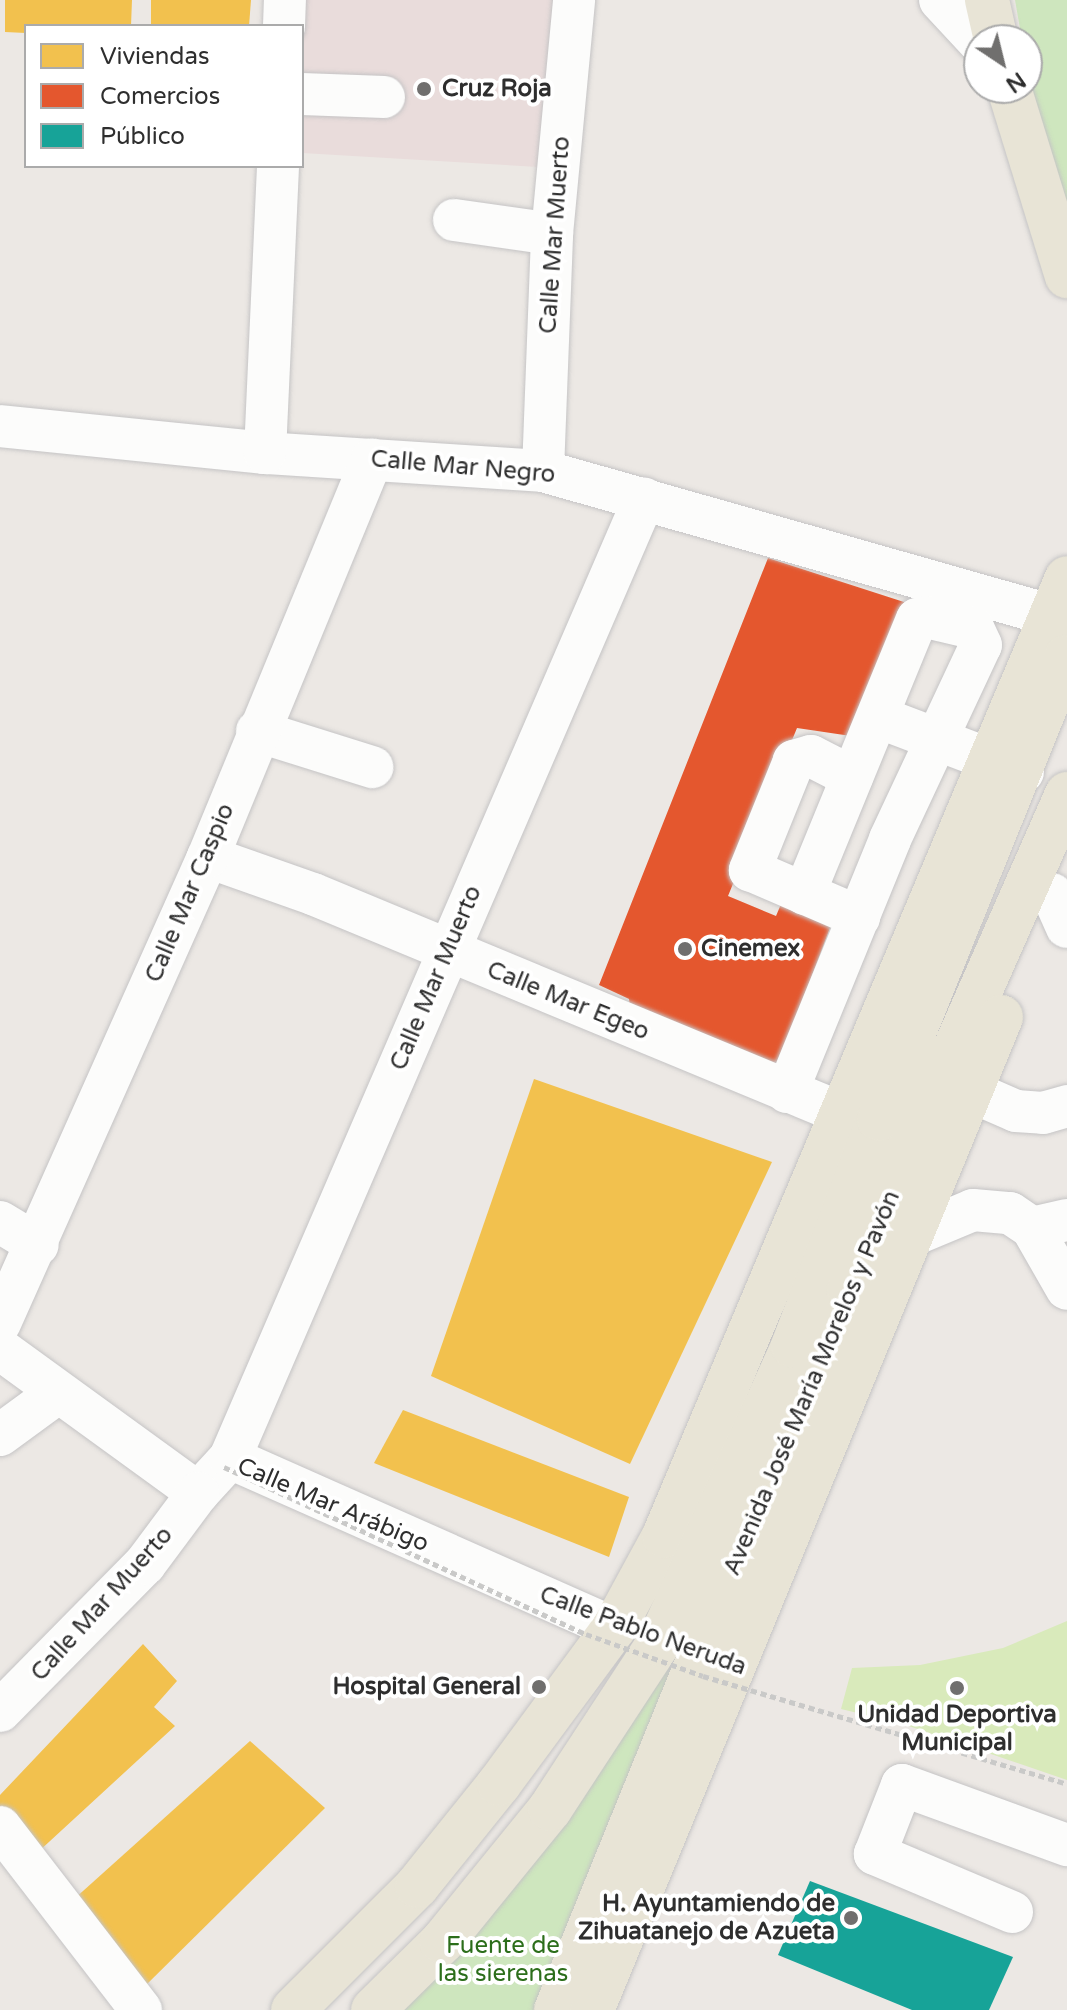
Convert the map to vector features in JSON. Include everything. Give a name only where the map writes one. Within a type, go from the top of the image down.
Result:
[{"type":"main road","points":[[987,0],[992,24]]},
{"type":"main road","points":[[1014,104],[1067,276]]},
{"type":"main road","name":"Avenida José María Morelos y Pavón","points":[[373,2010],[442,1942],[550,1809],[658,1644],[793,1346],[1063,618]]},
{"type":"main road","name":"Avenida José María Morelos y Pavón","points":[[293,2010],[417,1886],[614,1628],[664,1536],[945,862],[1007,766]]},
{"type":"main road","name":"Avenida José María Morelos y Pavón","points":[[721,1649],[849,1289],[1067,794]]},
{"type":"main road","name":"Avenida José María Morelos y Pavón","points":[[572,1999],[721,1649],[911,1236],[970,1091],[1062,892]]},
{"type":"main road","points":[[747,1333],[793,1346]]},
{"type":"street","points":[[284,24],[285,0]]},
{"type":"street","name":"Calle Mar Muerto","points":[[543,471],[552,234],[574,0]]},
{"type":"street","points":[[940,0],[963,25]]},
{"type":"street","points":[[304,94],[384,97]]},
{"type":"street","points":[[265,453],[278,168]]},
{"type":"street","points":[[454,220],[552,234]]},
{"type":"street","name":"Calle Mar Negro","points":[[0,426],[265,453],[543,471],[1063,618]]},
{"type":"street","name":"Calle Mar Caspio","points":[[5,1315],[208,857],[257,731],[372,460]]},
{"type":"street","name":"Calle Mar Muerto","points":[[0,1711],[145,1564],[218,1473],[644,499]]},
{"type":"street","points":[[787,1092],[890,839],[981,645],[973,628],[917,619],[804,894]]},
{"type":"street","points":[[878,717],[1007,766]]},
{"type":"street","points":[[257,731],[372,767]]},
{"type":"street","points":[[852,777],[811,756],[794,761],[750,862],[755,875],[859,917]]},
{"type":"street","points":[[890,839],[945,862]]},
{"type":"street","name":"Calle Mar Egeo","points":[[208,857],[313,894],[839,1112]]},
{"type":"street","points":[[970,1091],[1016,1111],[1043,1113],[1067,1106]]},
{"type":"street","points":[[911,1236],[973,1210],[1010,1213],[1049,1224],[1067,1289]]},
{"type":"street","points":[[0,1222],[34,1253]]},
{"type":"street","name":"Calle Mar Arábigo","points":[[0,1349],[56,1394],[218,1473],[614,1628]]},
{"type":"street","points":[[0,1435],[56,1394]]},
{"type":"street","points":[[1012,1912],[875,1854],[902,1785],[1067,1845]]},
{"type":"street","points":[[0,1827],[141,2010]]},
{"type":"path","name":"Calle Pablo Neruda","points":[[218,1473],[586,1634],[703,1676],[1067,1784]]},
{"type":"shaded area","name":"Cruz Roja","points":[[301,0],[555,0],[538,167],[304,153],[304,24],[301,24]]},
{"type":"green space","points":[[1015,0],[1067,0],[1067,231],[1034,104],[1043,104],[1043,24],[1019,24]]},
{"type":"green space","name":"Unidad Deportiva Municipal","points":[[1067,1621],[1067,1780],[903,1724],[841,1709],[852,1668],[920,1665],[1003,1648]]},
{"type":"green space","name":"Fuente de las sierenas","points":[[687,1639],[536,2010],[389,2010]]},
{"type":"building: Viviendas","points":[[5,0],[132,0],[131,24],[24,24],[24,33],[5,32]]},
{"type":"building: Viviendas","points":[[151,0],[251,0],[249,24],[151,24]]},
{"type":"building: Viviendas","points":[[534,1079],[772,1162],[630,1464],[431,1376]]},
{"type":"building: Viviendas","points":[[403,1410],[629,1497],[609,1557],[374,1463]]},
{"type":"building: Viviendas","points":[[143,1644],[177,1681],[154,1707],[175,1726],[37,1853],[0,1811],[0,1795]]},
{"type":"building: Viviendas","points":[[250,1741],[325,1808],[140,1991],[73,1900]]},
{"type":"building: Comercios","points":[[768,558],[907,603],[851,736],[797,728],[728,896],[776,916],[784,897],[833,920],[778,1065],[631,1015],[629,999],[599,985]]},
{"type":"building: Público","name":"H. Ayuntamiendo de Zihuatanejo de Azueta","points":[[810,1881],[1013,1957],[989,2010],[912,2010],[778,1955]]},
{"type":"place","name":"Cruz Roja","points":[[424,89]]},
{"type":"place","name":"Cinemex","points":[[685,949]]},
{"type":"place","name":"Hospital General","points":[[539,1687]]},
{"type":"place","name":"Unidad Deportiva Municipal","points":[[957,1688]]},
{"type":"place","name":"H. Ayuntamiendo de Zihuatanejo de Azueta","points":[[851,1918]]}]
